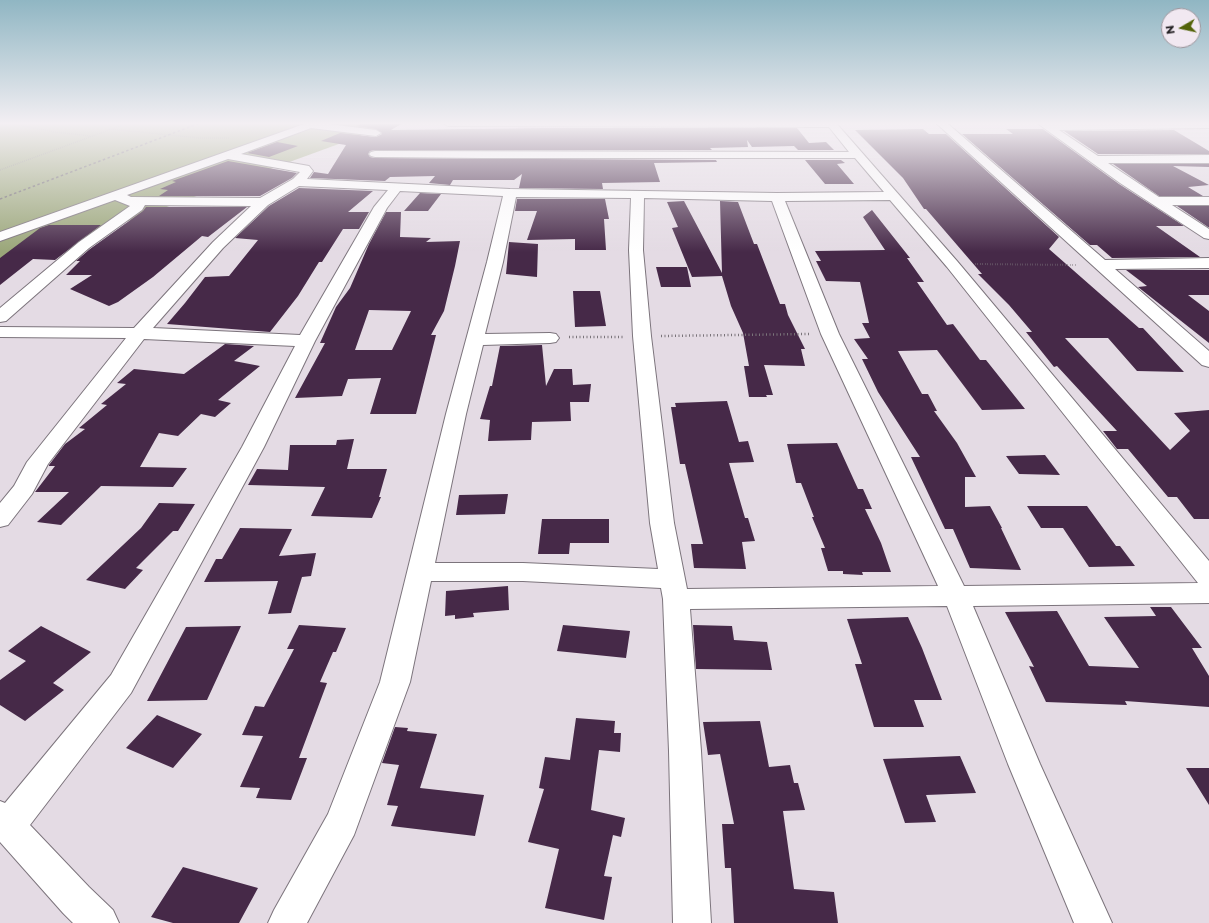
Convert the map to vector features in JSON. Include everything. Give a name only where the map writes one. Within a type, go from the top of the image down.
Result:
[{"type":"street","points":[[0,237],[196,166]]},
{"type":"street","points":[[0,519],[24,489],[38,462],[139,333],[218,245],[263,202],[297,182],[307,171],[306,169],[289,166]]},
{"type":"street","points":[[869,166],[952,264],[1209,579]]},
{"type":"street","points":[[990,166],[1209,361]]},
{"type":"street","points":[[1104,166],[1209,235]]},
{"type":"street","points":[[297,182],[510,193],[777,197],[894,196]]},
{"type":"street","points":[[100,923],[76,900],[4,821],[121,684],[253,446],[306,341],[381,207],[398,187]]},
{"type":"street","points":[[287,923],[345,815],[395,682],[510,193]]},
{"type":"street","points":[[638,194],[636,250],[642,336],[662,523],[673,589],[684,751],[692,923]]},
{"type":"street","points":[[0,317],[84,245],[132,211],[138,205],[114,195]]},
{"type":"street","points":[[777,197],[830,334],[956,596],[1024,764],[1093,923]]},
{"type":"street","points":[[131,201],[263,202]]},
{"type":"street","points":[[1158,201],[1209,201]]},
{"type":"street","points":[[1102,265],[1209,263]]},
{"type":"street","points":[[0,332],[139,333],[306,341]]},
{"type":"street","points":[[475,340],[550,338]]},
{"type":"street","points":[[420,572],[523,572],[673,589],[956,596],[1209,593]]},
{"type":"path","points":[[0,170],[11,166]]},
{"type":"path","points":[[952,264],[1102,265]]},
{"type":"path","points":[[550,338],[830,334]]},
{"type":"green space","points":[[0,166],[278,166],[0,268]]},
{"type":"building","points":[[214,166],[257,166],[297,173],[292,178],[260,196],[159,196],[168,190],[160,189],[176,182],[172,181]]},
{"type":"building","points":[[333,166],[655,166],[660,182],[602,183],[603,189],[519,188],[522,174],[514,180],[453,180],[450,185],[429,183],[435,176],[390,177],[385,181],[310,178],[314,172],[328,174]]},
{"type":"building","points":[[810,166],[839,166],[854,184],[825,184]]},
{"type":"building","points":[[891,166],[981,166],[1059,237],[1049,249],[1139,328],[1143,328],[1184,372],[1137,371],[1108,338],[1065,338],[1170,450],[1190,431],[1174,413],[1209,410],[1209,519],[1194,519],[1177,497],[1168,497],[1128,449],[1117,449],[1103,431],[1117,431],[1057,366],[1054,367],[1026,332],[1032,332],[1009,305],[978,274],[982,274],[926,209],[924,209],[903,178]]},
{"type":"building","points":[[999,166],[1094,166],[1184,226],[1156,226],[1200,257],[1112,258],[1097,245],[1090,245]]},
{"type":"building","points":[[1116,166],[1173,166],[1209,185],[1188,187],[1203,196],[1159,196]]},
{"type":"building","points":[[1176,166],[1209,166],[1209,167]]},
{"type":"building","points":[[299,188],[373,191],[348,212],[369,212],[359,229],[343,229],[322,262],[319,262],[298,296],[270,332],[167,324],[205,277],[229,276],[258,240],[235,238],[269,206]]},
{"type":"building","points":[[420,193],[441,194],[428,211],[404,211]]},
{"type":"building","points":[[517,199],[605,199],[609,219],[604,219],[606,250],[575,250],[575,239],[527,240],[537,211],[515,211]]},
{"type":"building","points":[[684,201],[722,273],[720,201],[738,202],[754,244],[757,244],[780,304],[785,304],[788,315],[805,349],[801,349],[805,366],[764,365],[773,395],[766,395],[767,397],[749,397],[744,366],[749,366],[743,333],[731,306],[722,276],[692,277],[672,228],[678,227],[667,202]]},
{"type":"building","points":[[1177,206],[1209,206],[1209,227],[1208,227]]},
{"type":"building","points":[[146,207],[247,207],[208,237],[202,236],[153,277],[118,302],[109,306],[70,289],[92,275],[66,275],[80,261],[76,261],[90,249],[143,211]]},
{"type":"building","points":[[872,210],[910,258],[907,258],[924,282],[917,282],[947,325],[953,324],[980,360],[986,360],[1025,409],[982,410],[937,350],[898,351],[922,394],[928,394],[937,411],[934,411],[957,443],[976,477],[965,477],[965,507],[990,506],[1002,528],[1021,570],[970,568],[953,529],[945,529],[911,457],[920,457],[878,392],[862,359],[868,359],[854,339],[870,338],[862,323],[869,323],[860,282],[826,281],[816,261],[821,261],[815,251],[885,250],[863,217]]},
{"type":"building","points":[[386,212],[401,212],[400,237],[431,238],[426,242],[460,241],[444,311],[431,335],[436,335],[416,414],[370,414],[381,378],[348,379],[342,396],[295,398],[325,343],[320,343],[336,307],[350,288],[369,244]],"holes":[[[369,310],[411,311],[392,350],[355,350]]]},
{"type":"building","points":[[49,225],[101,225],[55,260],[33,259],[0,285],[0,258],[40,228]]},
{"type":"building","points":[[509,242],[538,244],[537,277],[506,274]]},
{"type":"building","points":[[656,267],[687,267],[691,287],[661,287]]},
{"type":"building","points":[[1126,270],[1209,270],[1209,295],[1188,295],[1209,311],[1209,343],[1138,287],[1147,286]]},
{"type":"building","points":[[573,291],[600,291],[606,326],[575,327]]},
{"type":"building","points":[[225,344],[254,346],[234,361],[260,366],[218,400],[231,403],[215,417],[201,414],[178,436],[159,433],[140,467],[187,468],[173,487],[101,486],[61,525],[37,522],[69,492],[35,492],[55,466],[49,465],[65,444],[85,429],[79,428],[107,405],[101,404],[126,384],[117,383],[134,369],[184,374]]},
{"type":"building","points":[[542,345],[546,386],[554,369],[572,369],[573,385],[591,384],[589,402],[570,402],[571,421],[532,422],[531,440],[488,441],[490,420],[480,419],[490,386],[492,386],[500,346]]},
{"type":"building","points":[[727,401],[739,442],[748,441],[754,462],[729,463],[745,518],[748,518],[755,541],[742,542],[746,569],[694,568],[691,544],[703,544],[685,464],[680,464],[671,407],[676,407],[675,403]]},
{"type":"building","points":[[354,439],[347,469],[387,469],[379,497],[381,497],[372,518],[311,516],[325,487],[248,485],[257,469],[288,470],[290,445],[336,445],[337,440]]},
{"type":"building","points":[[837,443],[858,489],[863,489],[872,509],[865,509],[881,543],[891,572],[862,572],[863,575],[843,574],[843,571],[828,571],[821,548],[825,548],[812,517],[814,517],[801,483],[796,483],[787,444]]},
{"type":"building","points":[[1045,455],[1060,475],[1019,474],[1006,456]]},
{"type":"building","points":[[508,494],[505,514],[456,515],[459,495]]},
{"type":"building","points":[[159,503],[195,504],[178,531],[173,531],[136,568],[143,570],[125,589],[86,580],[141,528]]},
{"type":"building","points":[[1027,506],[1087,506],[1116,546],[1120,546],[1135,566],[1089,567],[1063,528],[1041,528]]},
{"type":"building","points":[[542,519],[609,519],[609,543],[570,543],[569,554],[538,554]]},
{"type":"building","points":[[240,528],[292,529],[279,556],[316,553],[311,576],[302,577],[291,613],[268,614],[278,581],[204,582],[216,559],[222,559]]},
{"type":"building","points":[[508,586],[509,610],[473,613],[474,617],[455,619],[455,615],[445,616],[446,591]]},
{"type":"building","points":[[1150,607],[1171,607],[1202,648],[1192,648],[1209,676],[1209,707],[1125,701],[1127,705],[1046,702],[1029,666],[1034,667],[1005,612],[1057,611],[1089,666],[1139,668],[1104,617],[1156,616]]},
{"type":"building","points":[[908,617],[922,648],[942,700],[914,700],[924,727],[874,727],[855,664],[862,664],[847,619]]},
{"type":"building","points":[[299,625],[346,628],[336,652],[333,652],[320,682],[327,683],[299,758],[307,758],[291,800],[256,798],[260,788],[240,787],[263,736],[242,735],[255,706],[264,707],[294,649],[287,649]]},
{"type":"building","points":[[563,625],[630,631],[626,658],[557,651]]},
{"type":"building","points":[[693,625],[732,626],[734,640],[767,642],[772,670],[696,669]]},
{"type":"building","points":[[41,626],[91,652],[53,683],[64,690],[25,721],[0,705],[0,680],[26,661],[8,651]]},
{"type":"building","points":[[241,626],[207,700],[147,701],[186,627]]},
{"type":"building","points":[[157,715],[202,734],[173,768],[126,748]]},
{"type":"building","points":[[576,718],[615,721],[614,733],[621,733],[620,752],[599,750],[591,810],[625,818],[621,837],[613,835],[604,876],[612,877],[604,920],[545,908],[559,849],[528,842],[544,789],[539,788],[545,757],[570,760]]},
{"type":"building","points":[[760,721],[769,767],[790,765],[794,783],[798,783],[805,810],[783,811],[794,889],[834,892],[838,923],[734,923],[731,868],[725,868],[722,824],[734,824],[720,754],[708,755],[703,722]]},
{"type":"building","points":[[395,727],[408,728],[407,731],[437,734],[420,788],[484,795],[475,836],[391,826],[398,806],[387,805],[399,765],[382,763]]},
{"type":"building","points":[[960,756],[976,793],[926,795],[936,822],[905,823],[883,759]]},
{"type":"building","points":[[1186,768],[1209,768],[1209,805]]},
{"type":"building","points":[[183,867],[258,888],[239,923],[173,923],[151,917]]},
{"type":"railway","points":[[0,199],[87,166]]}]
